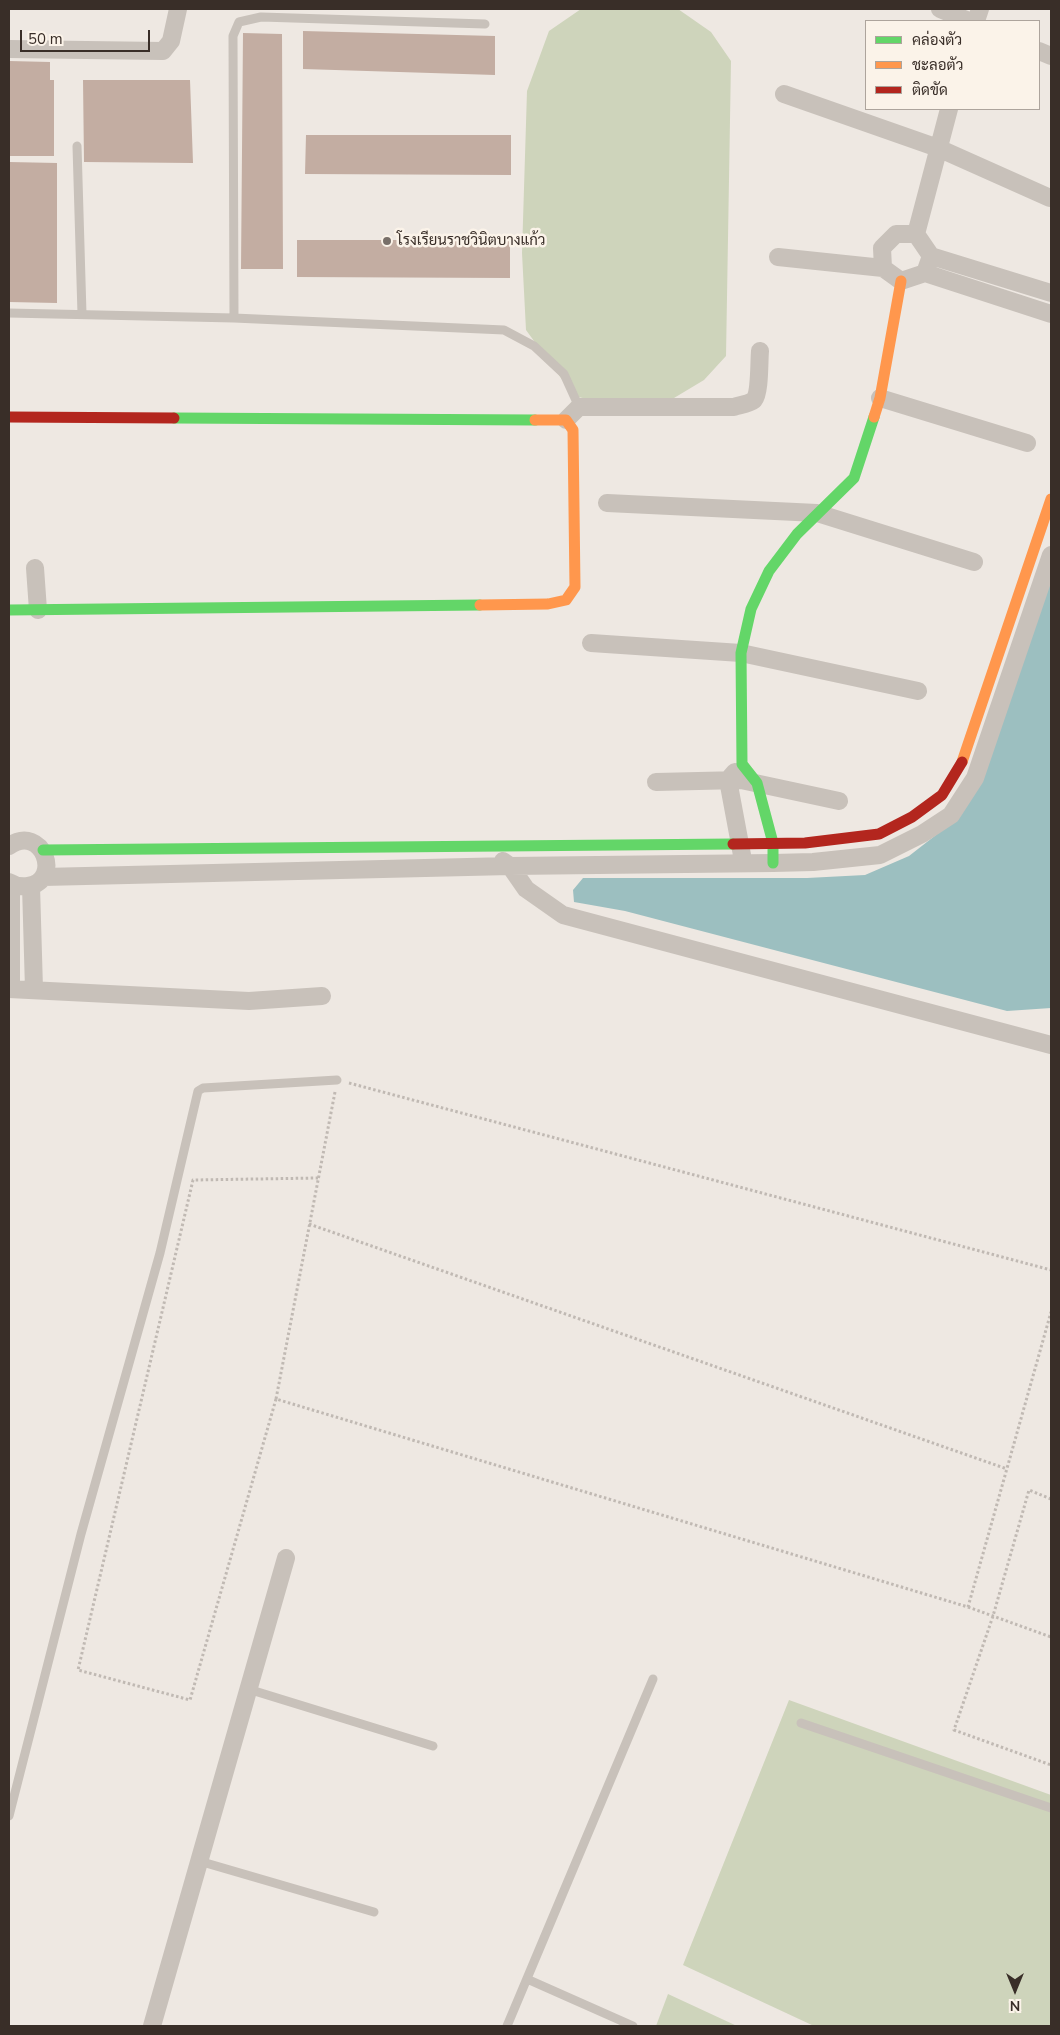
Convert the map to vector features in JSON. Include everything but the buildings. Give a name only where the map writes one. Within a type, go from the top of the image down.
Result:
[{"type":"street","points":[[9,49],[163,51],[171,41],[178,9]]},
{"type":"street","points":[[940,9],[967,20]]},
{"type":"street","points":[[784,94],[938,148],[1050,198]]},
{"type":"street","points":[[950,110],[916,234],[928,264],[1051,314]]},
{"type":"street","points":[[883,268],[882,248],[896,234],[916,234]]},
{"type":"street","points":[[778,257],[883,268],[900,281]]},
{"type":"street","points":[[773,863],[773,843],[757,783],[742,764],[741,653],[751,609],[769,571],[797,534],[834,500],[854,478],[880,398],[900,281],[928,264],[1051,293]]},
{"type":"street","points":[[9,418],[566,420],[579,407],[734,407],[753,400],[757,394],[760,351]]},
{"type":"street","points":[[880,398],[1027,443]]},
{"type":"street","points":[[9,610],[548,604],[566,600],[575,587],[573,430],[566,420]]},
{"type":"street","points":[[9,846],[18,841],[28,841],[42,850],[805,843],[879,834],[912,817],[942,795],[965,758],[1051,499]]},
{"type":"street","points":[[607,503],[818,514],[974,562]]},
{"type":"street","points":[[322,996],[248,1001],[10,989],[10,882],[20,887],[37,881],[510,866],[806,862],[880,855],[922,834],[951,815],[976,778],[1051,555]]},
{"type":"street","points":[[36,568],[38,610]]},
{"type":"street","points":[[1017,602],[1035,604]]},
{"type":"street","points":[[590,643],[741,653],[918,692]]},
{"type":"street","points":[[728,780],[742,764]]},
{"type":"street","points":[[728,780],[742,843],[743,863]]},
{"type":"street","points":[[656,782],[728,780],[757,783],[839,801]]},
{"type":"street","points":[[805,843],[806,862]]},
{"type":"street","points":[[480,845],[510,866],[526,889],[562,915],[1051,1045]]},
{"type":"street","points":[[34,989],[37,881],[47,864],[42,850]]},
{"type":"street","points":[[152,2026],[286,1558]]},
{"type":"lane","points":[[234,318],[233,36],[239,22],[261,17],[484,24]]},
{"type":"lane","points":[[77,146],[82,314]]},
{"type":"lane","points":[[9,313],[234,318],[504,330],[534,346],[564,374],[579,407]]},
{"type":"lane","points":[[9,1816],[81,1534],[160,1253],[198,1091],[203,1088],[337,1080]]},
{"type":"lane","points":[[506,2026],[653,1679]]},
{"type":"lane","points":[[248,1689],[433,1746]]},
{"type":"lane","points":[[800,1723],[1051,1808]]},
{"type":"lane","points":[[199,1861],[374,1912]]},
{"type":"lane","points":[[527,1979],[633,2026]]},
{"type":"path","points":[[318,1178],[193,1180],[78,1670],[190,1700],[276,1399],[337,1080],[1051,1270]]},
{"type":"path","points":[[309,1224],[1007,1469]]},
{"type":"path","points":[[968,1607],[1051,1312]]},
{"type":"path","points":[[276,1399],[968,1607],[1051,1637]]},
{"type":"path","points":[[1051,1499],[1029,1490],[993,1616],[954,1730],[1051,1766]]},
{"type":"green space","points":[[581,9],[678,9],[711,32],[731,61],[726,356],[704,380],[659,407],[626,408],[574,396],[526,330],[522,253],[527,91],[549,31]]},
{"type":"green space","points":[[789,1700],[1051,1795],[1051,2026],[814,2026],[683,1965]]},
{"type":"green space","points":[[668,1994],[737,2026],[656,2026]]},
{"type":"water","points":[[1051,560],[1051,1008],[1007,1011],[625,911],[574,902],[573,890],[583,878],[807,878],[865,875],[909,856],[950,824]]},
{"type":"traffic: fast","points":[[773,863],[773,843],[757,783],[742,764],[741,653],[751,609],[769,571],[797,534],[854,478],[874,417]]},
{"type":"traffic: fast","points":[[174,418],[535,420]]},
{"type":"traffic: fast","points":[[9,610],[480,605]]},
{"type":"traffic: fast","points":[[43,850],[733,844]]},
{"type":"traffic: slow","points":[[874,417],[880,398],[901,281]]},
{"type":"traffic: slow","points":[[480,605],[548,604],[566,600],[575,587],[573,430],[566,420],[535,420]]},
{"type":"traffic: slow","points":[[962,762],[1051,499]]},
{"type":"traffic: jam","points":[[9,417],[174,418]]},
{"type":"traffic: jam","points":[[733,844],[805,843],[879,834],[912,817],[942,795],[962,762]]},
{"type":"place","name":"โรงเรียนราชวินิตบางแก้ว","points":[[387,241]]}]
